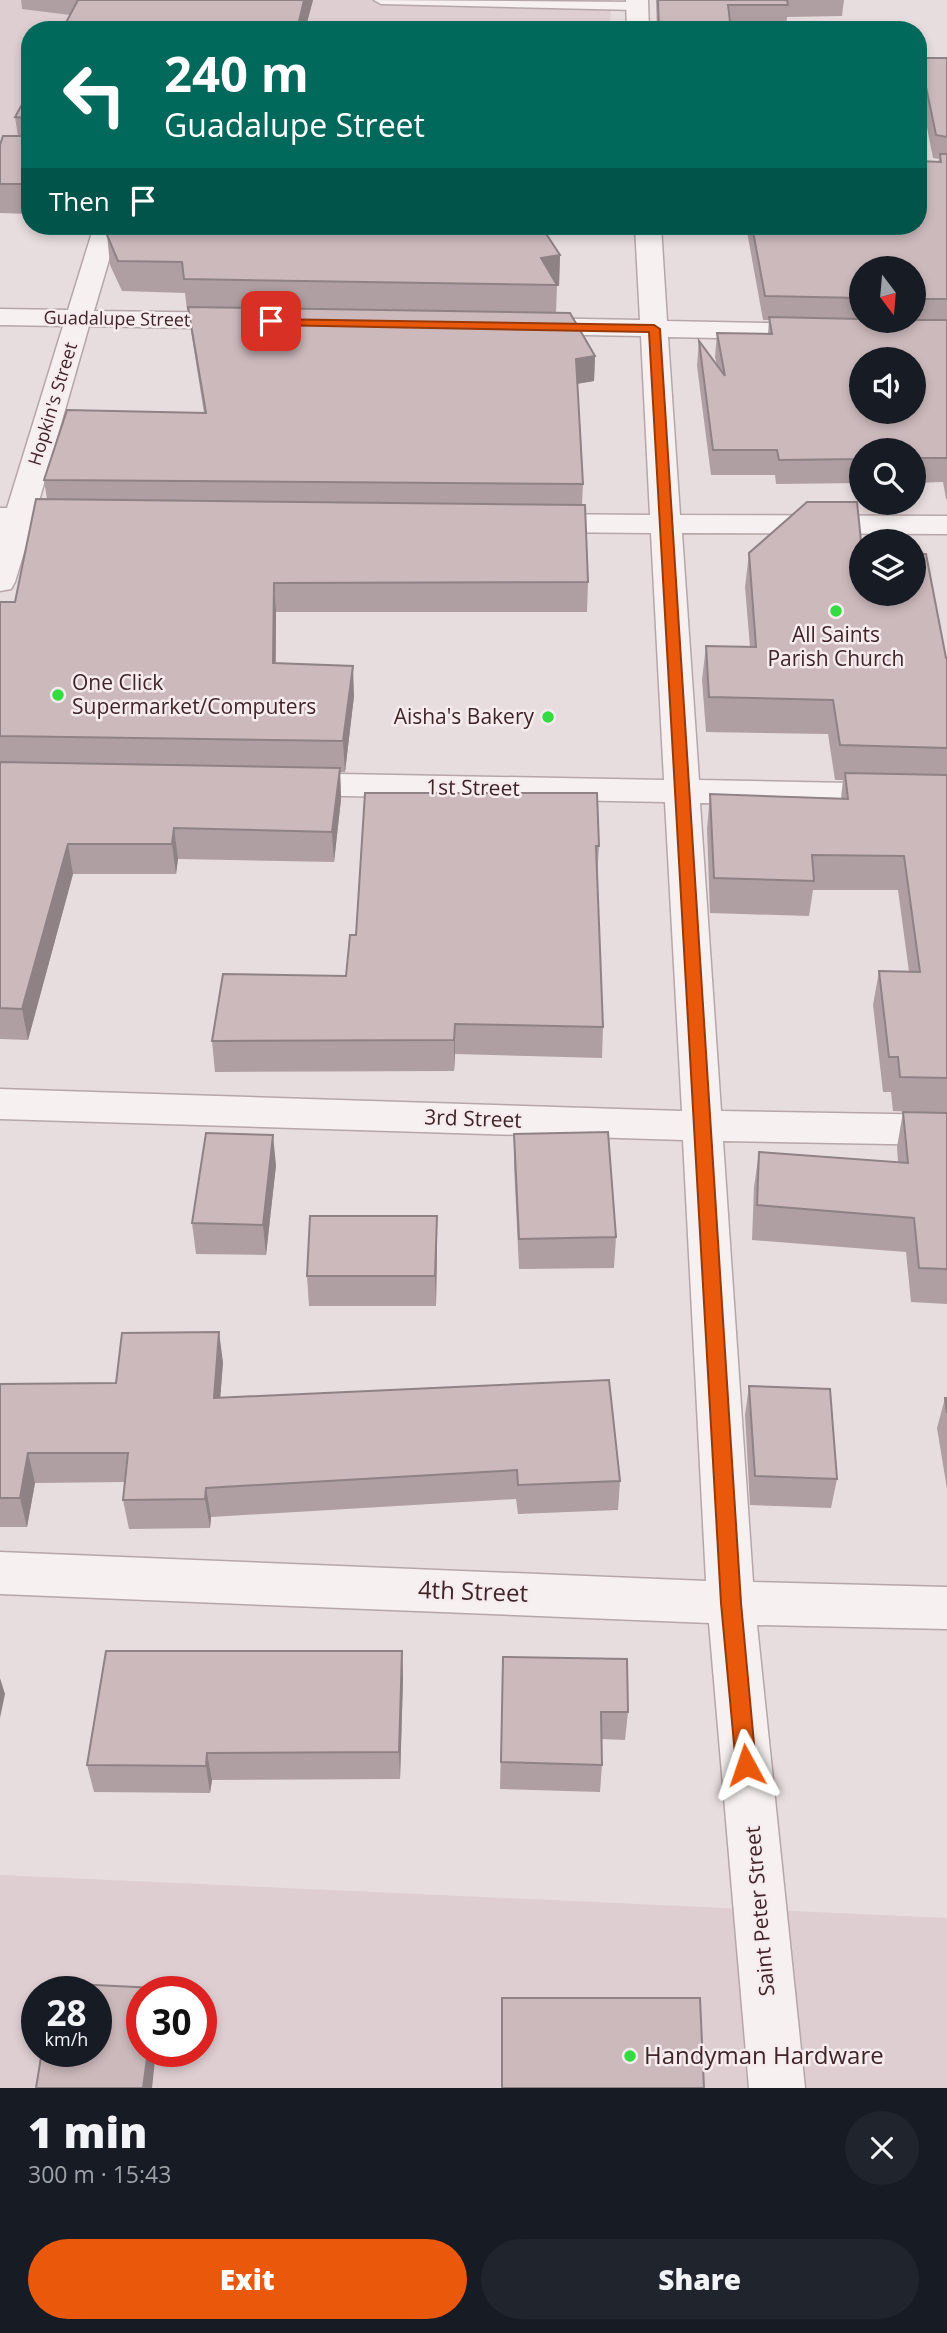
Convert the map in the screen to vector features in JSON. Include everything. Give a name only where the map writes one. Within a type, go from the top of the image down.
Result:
[{"type":"street","points":[[636,3],[637,21]]},
{"type":"street","name":"Hopkin's Street","points":[[0,582],[9,517],[79,318],[103,235]]},
{"type":"street","name":"Saint Peter Street","points":[[649,235],[731,1603],[777,2088]]},
{"type":"street","name":"Guadalupe Street","points":[[0,317],[271,321]]},
{"type":"street","points":[[504,326],[849,332]]},
{"type":"street","points":[[9,517],[115,519]]},
{"type":"street","points":[[501,523],[947,525]]},
{"type":"street","name":"1st Street","points":[[251,783],[947,796]]},
{"type":"street","name":"3rd Street","points":[[0,1104],[703,1126],[947,1130]]},
{"type":"street","name":"4th Street","points":[[0,1573],[731,1603],[947,1608]]},
{"type":"lane","points":[[381,0],[636,3]]},
{"type":"shaded area","points":[[0,0],[611,0],[610,21],[21,21],[21,142],[0,142]]},
{"type":"shaded area","points":[[0,1875],[947,1918],[947,2088],[0,2088]]},
{"type":"building","points":[[78,0],[304,0],[299,21],[67,21]]},
{"type":"building","points":[[658,0],[787,0],[788,5],[728,5],[730,21],[659,21]]},
{"type":"building","points":[[927,58],[947,58],[947,137],[936,135],[927,92]]},
{"type":"building","points":[[21,106],[21,117],[15,117]]},
{"type":"building","points":[[3,136],[21,136],[21,184],[0,184],[0,145]]},
{"type":"building","points":[[940,154],[947,154],[947,299],[926,299],[926,256],[849,256],[849,298],[765,296],[754,235],[927,235],[927,161],[941,162]]},
{"type":"building","points":[[107,235],[547,235],[560,255],[541,258],[557,285],[184,279],[182,262],[118,261]]},
{"type":"building","points":[[188,307],[570,313],[595,356],[576,359],[583,484],[44,480],[67,410],[206,413]]},
{"type":"building","points":[[769,317],[849,319],[849,333],[926,333],[926,320],[947,320],[947,458],[926,458],[926,438],[849,438],[849,459],[779,460],[777,450],[713,450],[699,341],[725,376],[717,333],[772,334]]},
{"type":"building","points":[[36,499],[585,505],[588,582],[274,583],[273,663],[353,666],[343,741],[0,736],[0,602],[15,602]]},
{"type":"building","points":[[807,502],[849,502],[849,515],[858,515],[860,529],[849,529],[849,606],[926,606],[926,554],[947,658],[947,748],[840,745],[833,700],[709,697],[706,646],[756,647],[749,553]]},
{"type":"building","points":[[0,762],[340,768],[332,832],[174,828],[172,844],[68,844],[22,1009],[0,1008]]},
{"type":"building","points":[[845,773],[947,775],[947,1078],[900,1077],[898,1057],[889,1057],[879,971],[920,972],[904,856],[812,855],[814,881],[714,878],[710,794],[848,799]]},
{"type":"building","points":[[365,793],[597,793],[599,846],[596,846],[603,1027],[455,1024],[454,1040],[212,1041],[223,974],[346,976],[350,935],[356,935]]},
{"type":"building","points":[[903,1112],[947,1113],[947,1269],[919,1268],[914,1218],[757,1205],[759,1152],[908,1163]]},
{"type":"building","points":[[608,1132],[616,1237],[519,1239],[514,1134]]},
{"type":"building","points":[[206,1133],[273,1135],[263,1225],[192,1223]]},
{"type":"building","points":[[310,1216],[437,1216],[435,1276],[307,1276]]},
{"type":"building","points":[[219,1332],[214,1398],[609,1380],[620,1481],[518,1485],[517,1470],[206,1488],[205,1499],[123,1500],[128,1453],[28,1453],[20,1498],[0,1498],[0,1384],[116,1383],[122,1333]]},
{"type":"building","points":[[749,1386],[830,1389],[837,1479],[755,1476]]},
{"type":"building","points":[[106,1651],[402,1651],[399,1752],[207,1753],[206,1766],[87,1765]]},
{"type":"building","points":[[503,1657],[627,1659],[628,1712],[601,1712],[602,1765],[501,1762]]},
{"type":"building","points":[[112,1986],[126,1987],[126,2067],[146,2067],[143,2088],[36,2088],[39,2067],[112,2067]]},
{"type":"building","points":[[502,1998],[700,1998],[704,2088],[502,2088]]},
{"type":"place","name":"All Saints Parish Church","points":[[836,611]]},
{"type":"place","name":"One Click Supermarket/Computers","points":[[58,695]]},
{"type":"place","name":"Aisha's Bakery","points":[[548,717]]},
{"type":"place","name":"Handyman Hardware","points":[[630,2056]]},
{"type":"route","points":[[271,321],[654,329],[731,1603],[746,1765]]}]
